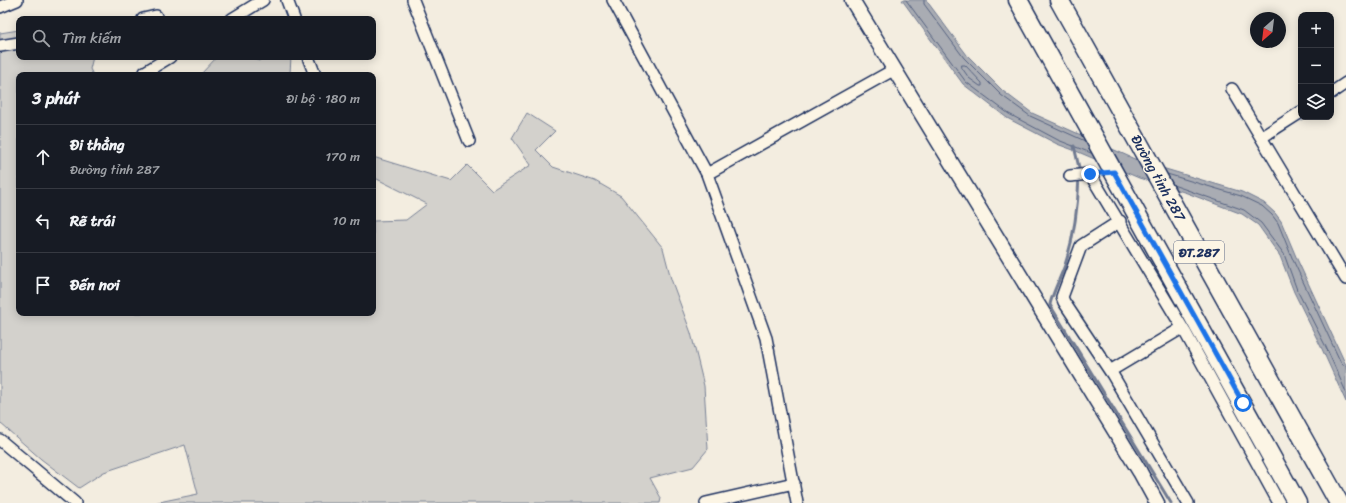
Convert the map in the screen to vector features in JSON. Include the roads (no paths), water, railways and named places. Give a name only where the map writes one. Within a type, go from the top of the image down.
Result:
[{"type":"main road","name":"ĐT.287","points":[[1018,0],[1297,503]]},
{"type":"main road","name":"Đường tỉnh 287","points":[[1059,0],[1339,503]]},
{"type":"street","points":[[0,7],[17,0]]},
{"type":"street","points":[[237,16],[263,0]]},
{"type":"street","points":[[286,0],[293,16]]},
{"type":"street","points":[[413,0],[469,141]]},
{"type":"street","points":[[613,0],[707,174],[766,338],[797,503]]},
{"type":"street","points":[[852,0],[1140,472],[1157,503]]},
{"type":"street","points":[[0,46],[16,43]]},
{"type":"street","points":[[145,72],[165,60]]},
{"type":"street","points":[[309,60],[314,72]]},
{"type":"street","points":[[707,174],[895,69]]},
{"type":"street","points":[[1334,91],[1346,83]]},
{"type":"street","points":[[1232,88],[1346,279]]},
{"type":"street","points":[[1262,137],[1298,114]]},
{"type":"street","points":[[1070,176],[1114,171]]},
{"type":"street","points":[[1089,174],[1120,221],[1182,328],[1279,503]]},
{"type":"street","points":[[1120,221],[1081,246],[1062,297],[1110,371],[1188,503]]},
{"type":"street","points":[[1110,371],[1182,328]]},
{"type":"street","points":[[0,440],[76,503]]},
{"type":"street","points":[[706,503],[726,501],[794,483]]},
{"type":"water","points":[[902,0],[926,0],[967,55],[1003,91],[1032,113],[1139,161],[1242,192],[1264,203],[1281,221],[1346,365],[1346,402],[1294,292],[1280,256],[1258,225],[1242,214],[1187,193],[1139,178],[1057,144],[1007,118],[963,84]]},
{"type":"waterway","points":[[1074,146],[1080,172]]},
{"type":"waterway","points":[[1079,177],[1077,211],[1071,244],[1050,305],[1171,503]]}]
